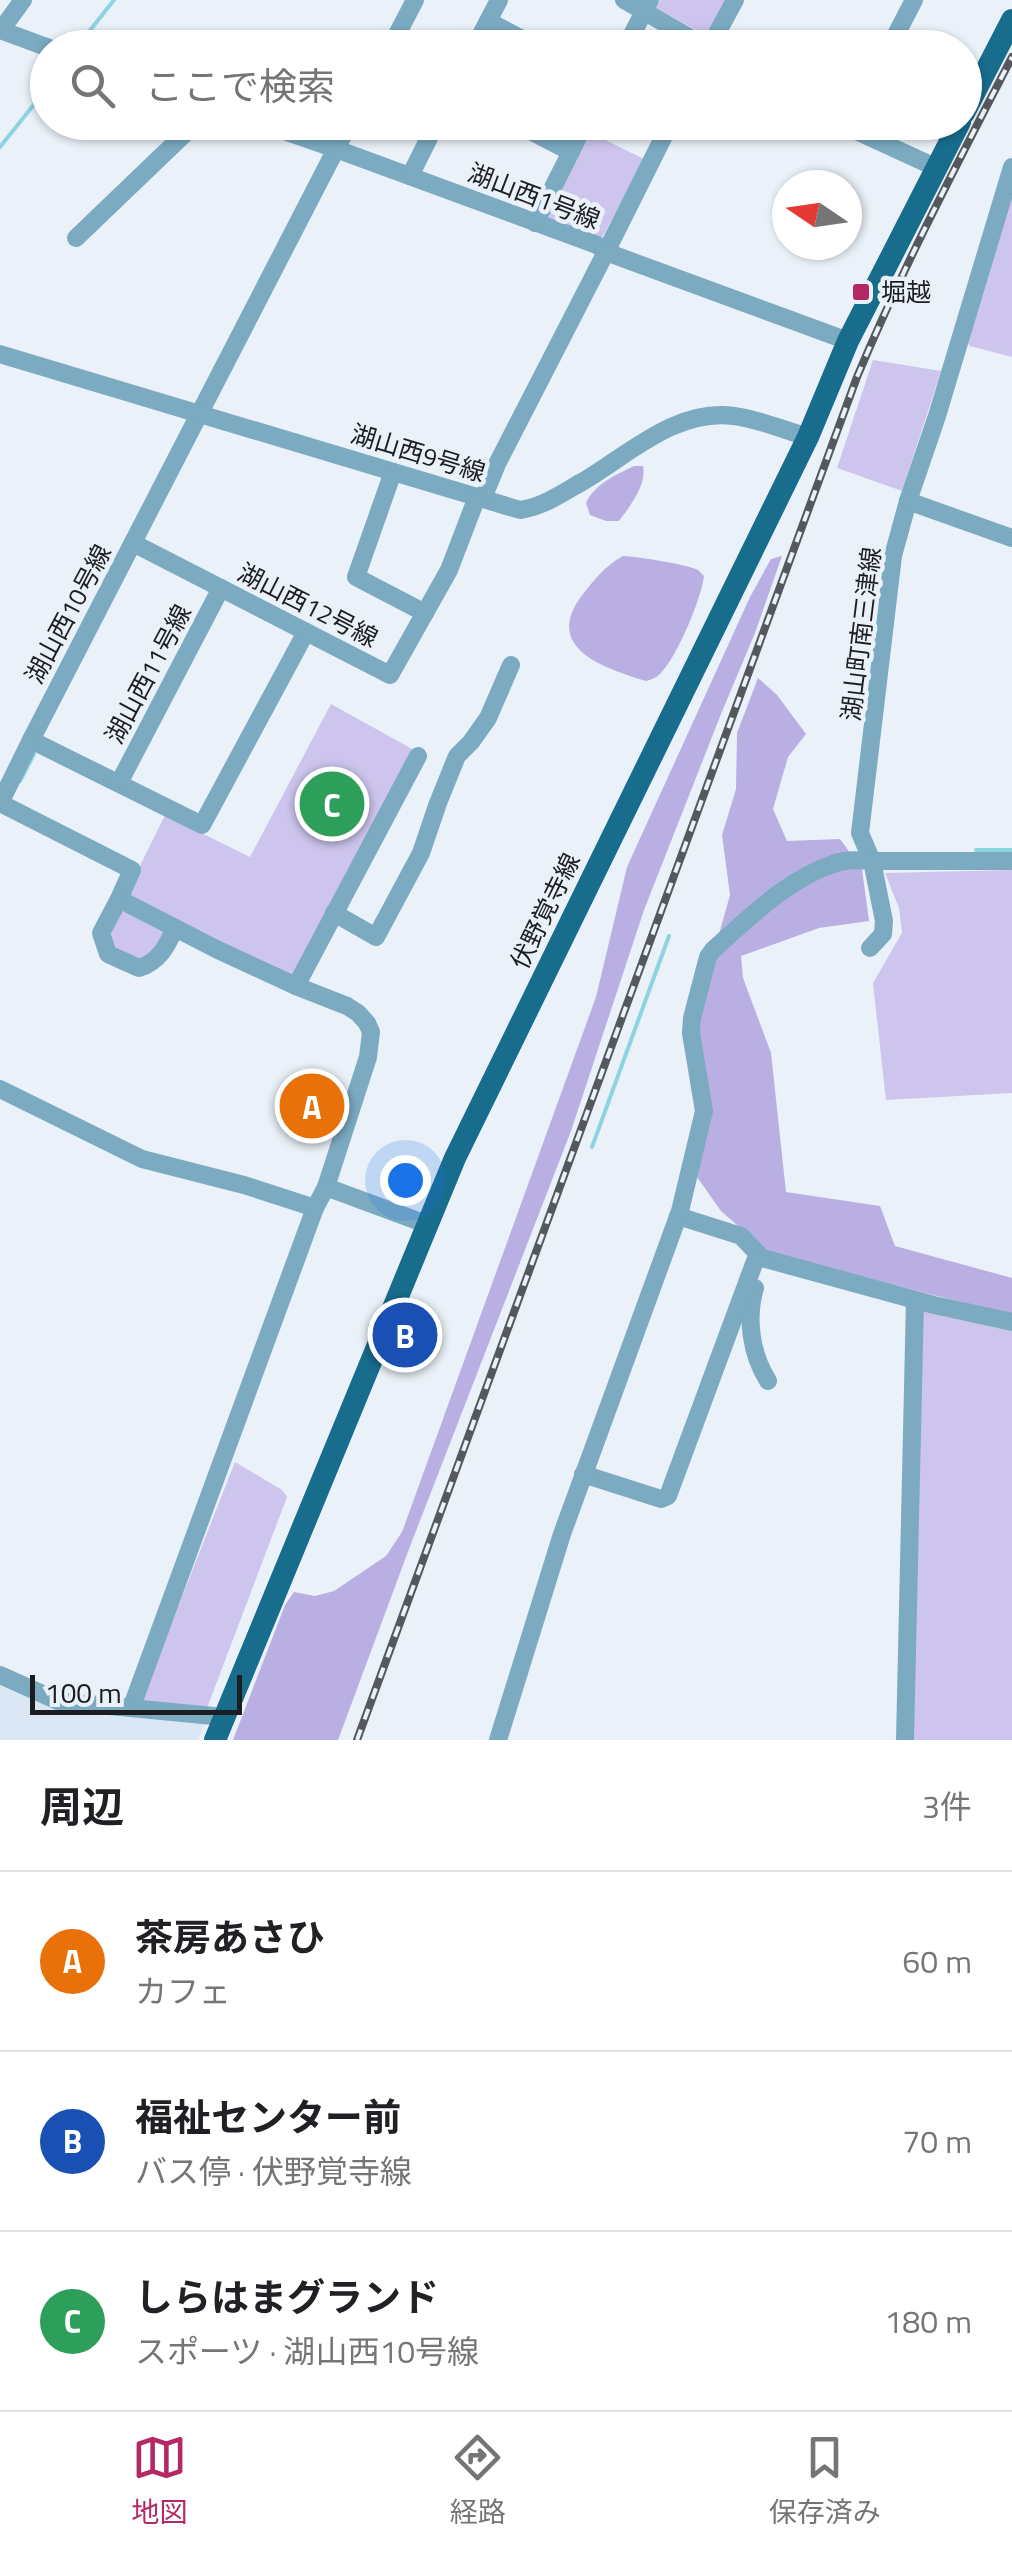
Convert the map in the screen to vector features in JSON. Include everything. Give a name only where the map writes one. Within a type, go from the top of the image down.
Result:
[{"type":"main road","points":[[982,78],[1012,20]]},
{"type":"main road","name":"伏野覚寺線","points":[[215,1740],[454,1158],[808,437],[848,340],[951,140]]},
{"type":"street","points":[[23,0],[0,30],[30,41]]},
{"type":"street","points":[[399,30],[414,0]]},
{"type":"street","points":[[483,30],[498,0]]},
{"type":"street","points":[[624,0],[647,6],[682,30]]},
{"type":"street","points":[[718,30],[734,0]]},
{"type":"street","points":[[899,30],[914,0]]},
{"type":"street","points":[[634,30],[647,6]]},
{"type":"street","points":[[488,20],[506,30]]},
{"type":"street","points":[[76,238],[178,140]]},
{"type":"street","name":"湖山西1号線","points":[[310,140],[597,244],[606,252],[662,140]]},
{"type":"street","points":[[336,149],[341,140]]},
{"type":"street","points":[[410,176],[427,140]]},
{"type":"street","points":[[548,140],[571,152]]},
{"type":"street","points":[[535,223],[577,140]]},
{"type":"street","points":[[878,140],[936,168]]},
{"type":"street","name":"湖山西10号線","points":[[0,803],[336,149]]},
{"type":"street","name":"湖山町南三津線","points":[[870,948],[884,934],[884,921],[872,861],[860,833],[893,556],[1012,167]]},
{"type":"street","points":[[606,252],[848,340]]},
{"type":"street","name":"湖山西12号線","points":[[133,543],[390,675],[449,570],[480,498],[606,252]]},
{"type":"street","name":"湖山西9号線","points":[[0,354],[520,510],[537,508],[655,434],[705,415],[734,416],[808,437]]},
{"type":"street","points":[[393,472],[356,577],[425,614]]},
{"type":"street","points":[[908,501],[1012,538]]},
{"type":"street","name":"湖山西11号線","points":[[118,783],[221,588]]},
{"type":"street","points":[[31,740],[202,825],[306,632]]},
{"type":"street","points":[[334,913],[376,936],[421,854],[457,756],[488,718],[511,664]]},
{"type":"street","points":[[296,986],[418,756]]},
{"type":"street","points":[[0,803],[132,870],[101,933],[108,954],[138,968],[157,959],[184,932]]},
{"type":"street","points":[[498,1740],[582,1474],[678,1216],[704,1111],[692,1018],[708,957],[753,914],[801,880],[834,864],[850,860],[1012,861]]},
{"type":"street","points":[[119,900],[296,986],[347,1006],[358,1013],[371,1032],[368,1056],[326,1187],[132,1706]]},
{"type":"street","points":[[0,1089],[142,1158],[315,1208]]},
{"type":"street","points":[[326,1187],[426,1224]]},
{"type":"street","points":[[678,1216],[741,1236],[762,1258],[1012,1322]]},
{"type":"street","points":[[762,1258],[750,1302],[751,1326],[753,1348],[768,1381]]},
{"type":"street","points":[[582,1474],[661,1498],[668,1496],[755,1261],[762,1258]]},
{"type":"street","points":[[905,1740],[915,1300]]},
{"type":"street","points":[[0,1674],[58,1700],[224,1717]]},
{"type":"shaded area","points":[[660,0],[726,0],[710,30],[696,30],[656,8]]},
{"type":"shaded area","points":[[587,140],[605,140],[644,159],[602,238],[546,219]]},
{"type":"shaded area","points":[[1012,194],[1012,357],[967,342]]},
{"type":"shaded area","points":[[873,360],[941,371],[902,491],[837,468]]},
{"type":"shaded area","points":[[634,466],[643,466],[644,473],[637,495],[619,521],[590,515],[586,503],[595,490]]},
{"type":"shaded area","points":[[623,556],[684,566],[704,576],[674,655],[659,675],[646,681],[613,670],[583,653],[573,642],[569,629],[572,613],[583,594],[606,568]]},
{"type":"shaded area","points":[[782,556],[644,910],[571,1131],[338,1740],[233,1740],[285,1605],[294,1592],[315,1596],[334,1591],[386,1556],[402,1532],[596,997],[627,867],[750,597],[771,559]]},
{"type":"shaded area","points":[[758,678],[777,695],[806,734],[788,757],[773,809],[787,841],[840,839],[862,869],[869,921],[819,928],[741,956],[743,978],[771,1053],[786,1192],[880,1206],[895,1246],[1012,1278],[1012,1315],[769,1253],[721,1211],[697,1177],[711,1103],[698,1024],[730,895],[722,835],[736,789],[737,733]]},
{"type":"shaded area","points":[[331,704],[414,750],[293,978],[129,897],[130,886],[165,815],[250,857]]},
{"type":"shaded area","points":[[1012,870],[1012,1093],[886,1100],[873,983],[902,933],[899,908],[885,873]]},
{"type":"shaded area","points":[[125,911],[165,931],[166,940],[146,961],[110,949],[105,936],[116,914]]},
{"type":"shaded area","points":[[921,1311],[1012,1331],[1012,1740],[913,1740]]},
{"type":"shaded area","points":[[235,1462],[282,1490],[287,1497],[207,1708],[141,1701]]},
{"type":"shaded area","points":[[0,1676],[55,1701],[60,1710],[205,1722],[198,1740],[0,1740]]},
{"type":"waterway","points":[[90,30],[114,0]]},
{"type":"waterway","points":[[0,147],[30,110]]},
{"type":"waterway","points":[[20,781],[34,754]]},
{"type":"waterway","points":[[976,850],[1012,850]]},
{"type":"waterway","points":[[592,1147],[669,936]]},
{"type":"railway","points":[[982,115],[1012,57]]},
{"type":"railway","points":[[357,1740],[857,377],[969,140]]},
{"type":"place","name":"堀越","points":[[861,292]]},
{"type":"place","name":"しらはまグランド","points":[[332,804]]},
{"type":"place","name":"茶房あさひ","points":[[312,1106]]},
{"type":"place","name":"福祉センター前","points":[[405,1335]]}]
